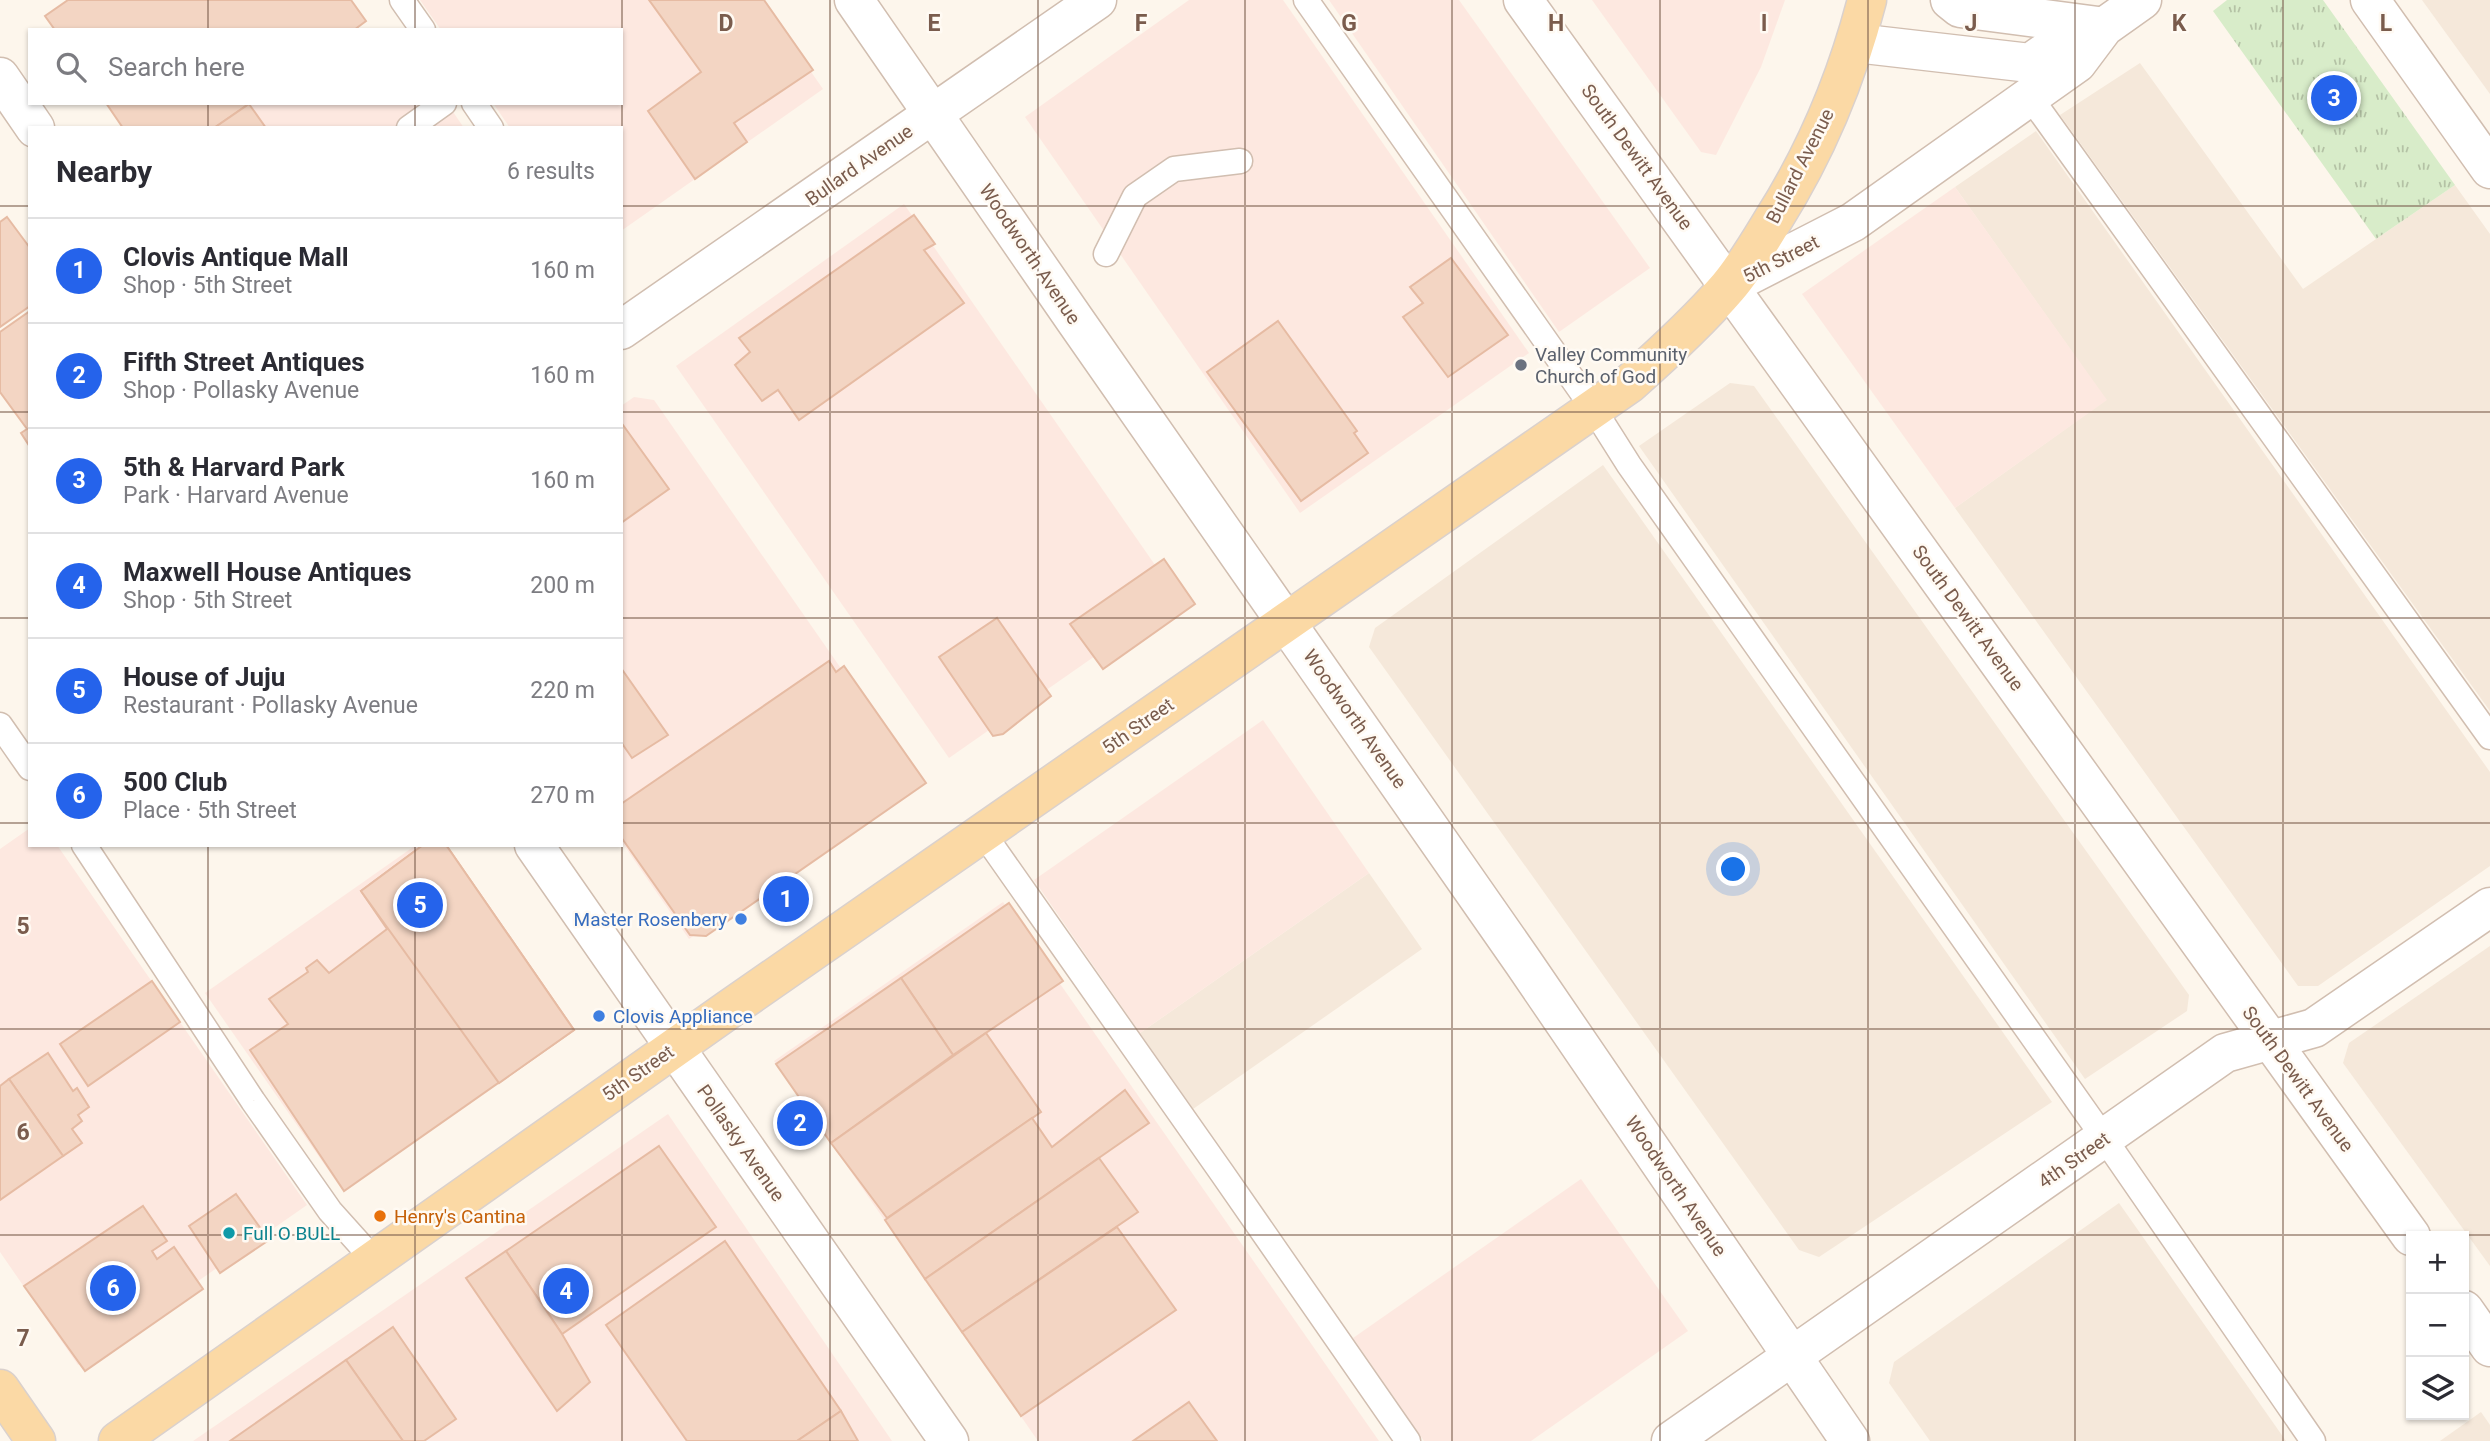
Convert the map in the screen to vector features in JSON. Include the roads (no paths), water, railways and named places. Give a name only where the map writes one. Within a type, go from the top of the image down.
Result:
[{"type":"main road","name":"Bullard Avenue","points":[[1730,285],[1792,190],[1822,130],[1856,43],[1867,0]]},
{"type":"main road","name":"5th Street","points":[[118,1441],[675,1047],[1629,384],[1679,341],[1730,285]]},
{"type":"main road","points":[[0,1390],[36,1441]]},
{"type":"street","name":"Woodworth Avenue","points":[[854,0],[1524,962],[1850,1441]]},
{"type":"street","name":"Bullard Avenue","points":[[624,322],[1097,0]]},
{"type":"street","name":"South Dewitt Avenue","points":[[1523,0],[2407,1231]]},
{"type":"street","points":[[1950,0],[1960,8],[2104,27]]},
{"type":"street","name":"5th Street","points":[[1730,285],[1853,222],[2077,63],[2104,27],[2142,0]]},
{"type":"street","points":[[2370,0],[2490,169]]},
{"type":"street","points":[[1856,43],[2030,63],[2063,40],[2104,27]]},
{"type":"street","points":[[0,77],[34,126]]},
{"type":"street","name":"Pollasky Avenue","points":[[535,847],[948,1441]]},
{"type":"street","name":"4th Street","points":[[1671,1441],[2225,1054],[2314,1028],[2490,907]]},
{"type":"street","points":[[2469,1317],[2490,1346]]},
{"type":"lane","points":[[402,0],[422,28]]},
{"type":"lane","points":[[1307,0],[1629,465],[2104,1139],[2313,1441]]},
{"type":"lane","points":[[2030,97],[2490,737]]},
{"type":"lane","points":[[412,126],[441,105]]},
{"type":"lane","points":[[475,105],[490,126]]},
{"type":"lane","points":[[1106,254],[1135,196],[1174,169],[1240,161]]},
{"type":"lane","points":[[0,725],[15,759]]},
{"type":"lane","points":[[983,833],[1408,1441]]},
{"type":"lane","points":[[85,847],[177,989],[330,1211],[374,1261]]},
{"type":"place","name":"5th & Harvard Park","points":[[2334,98]]},
{"type":"place","name":"Valley Community Church of God","points":[[1521,365]]},
{"type":"place","name":"Clovis Antique Mall","points":[[786,899]]},
{"type":"place","name":"House of Juju","points":[[420,905]]},
{"type":"place","name":"Master Rosenbery","points":[[741,919]]},
{"type":"place","name":"Clovis Appliance","points":[[599,1016]]},
{"type":"place","name":"Fifth Street Antiques","points":[[800,1123]]},
{"type":"place","name":"Henry's Cantina","points":[[380,1216]]},
{"type":"place","name":"Full O BULL","points":[[229,1233]]},
{"type":"place","name":"500 Club","points":[[113,1288]]},
{"type":"place","name":"Maxwell House Antiques","points":[[566,1291]]}]
